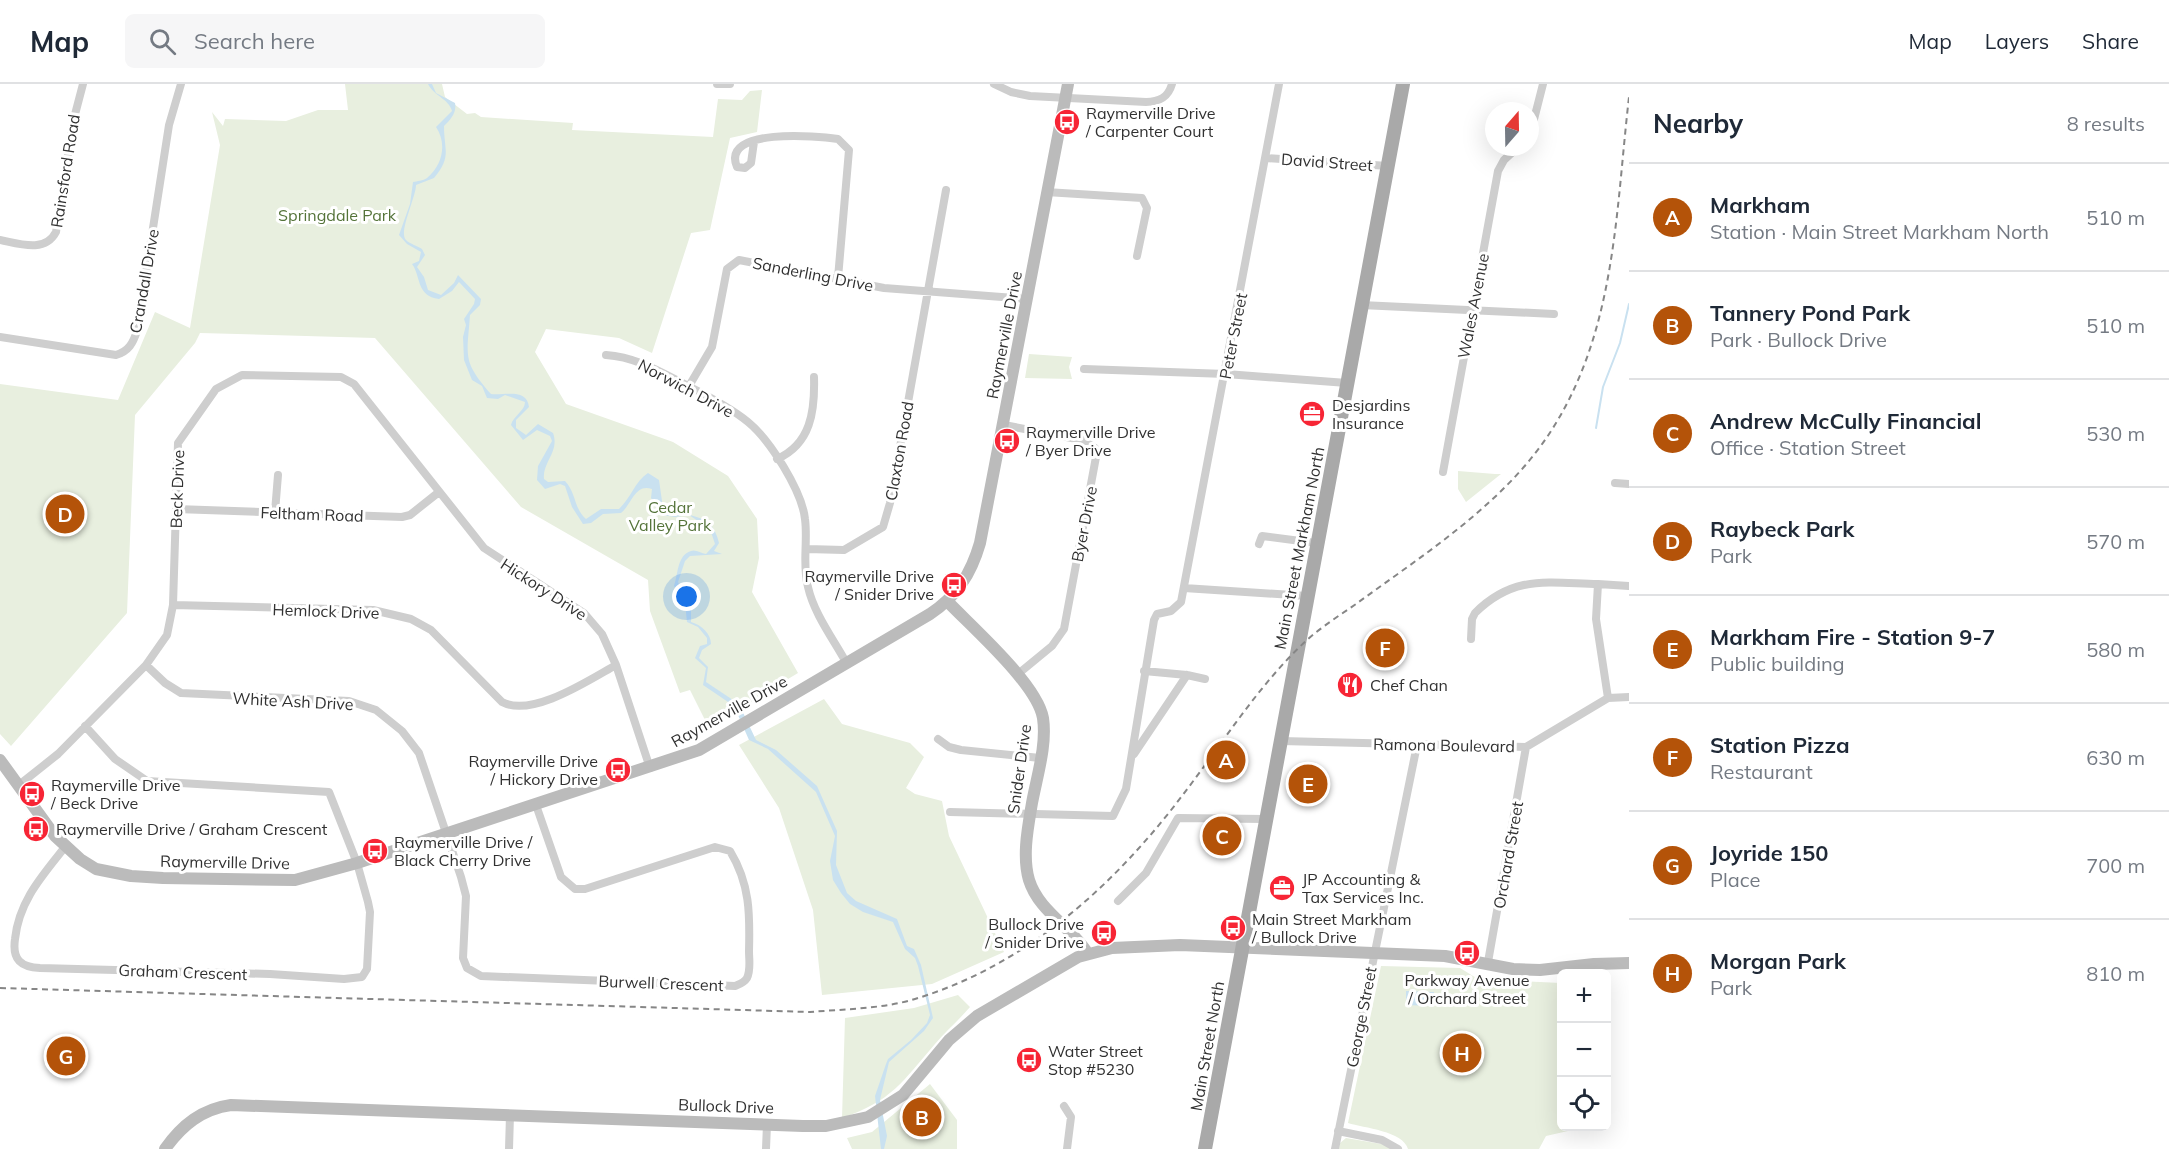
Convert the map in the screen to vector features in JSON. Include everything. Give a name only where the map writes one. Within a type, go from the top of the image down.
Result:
[{"type":"main road","name":"Main Street Markham North","points":[[1242,948],[1403,84]]},
{"type":"main road","name":"Main Street North","points":[[1205,1149],[1242,948]]},
{"type":"street","name":"Rainsford Road","points":[[0,240],[46,245],[56,232],[73,122],[83,84]]},
{"type":"street","name":"Crandall Drive","points":[[0,338],[116,355],[124,353],[132,344],[137,331],[169,125],[181,84]]},
{"type":"street","points":[[717,84],[730,84]]},
{"type":"street","points":[[994,84],[1030,96],[1158,102],[1170,91],[1172,84]]},
{"type":"street","name":"Raymerville Drive","points":[[0,760],[44,822],[66,847],[96,869],[131,876],[281,882],[357,863],[699,750],[753,720],[948,602],[964,583],[976,557],[1004,425],[1068,84]]},
{"type":"street","name":"Peter Street","points":[[1184,588],[1279,84]]},
{"type":"street","points":[[1538,102],[1543,84]]},
{"type":"street","points":[[754,142],[766,136],[829,138],[844,142],[849,150],[838,278]]},
{"type":"street","name":"Wales Avenue","points":[[1443,472],[1470,309],[1498,171],[1509,156]]},
{"type":"street","name":"David Street","points":[[1266,158],[1388,166]]},
{"type":"street","name":"Claxton Road","points":[[807,549],[844,550],[883,527],[890,503],[946,190]]},
{"type":"street","points":[[1046,192],[1142,198],[1148,208],[1137,256]]},
{"type":"street","name":"Sanderling Drive","points":[[689,386],[712,347],[727,269],[733,263],[749,261],[928,293],[1027,299]]},
{"type":"street","points":[[1361,305],[1554,314]]},
{"type":"street","name":"Norwich Drive","points":[[606,355],[628,358],[689,386],[747,420],[777,459],[800,501],[805,517],[807,549],[805,572],[808,588],[847,664]]},
{"type":"street","points":[[1084,369],[1226,374],[1347,383]]},
{"type":"street","name":"Beck Drive","points":[[19,785],[58,754],[146,665],[167,635],[172,605],[178,443],[216,388],[242,375],[346,378],[362,393],[439,492]]},
{"type":"street","points":[[777,459],[792,452],[805,437],[814,394],[814,377]]},
{"type":"street","name":"Byer Drive","points":[[1004,425],[1083,440],[1095,448],[1096,457],[1064,629],[1052,646],[1018,674]]},
{"type":"street","points":[[275,512],[278,475]]},
{"type":"street","points":[[1615,483],[1629,484]]},
{"type":"street","name":"Feltham Road","points":[[176,509],[402,517],[410,515],[439,492]]},
{"type":"street","name":"Hickory Drive","points":[[439,492],[491,555],[553,592],[593,622],[602,634],[616,665],[650,768]]},
{"type":"street","points":[[1259,544],[1262,536],[1316,543]]},
{"type":"street","points":[[1471,639],[1472,620],[1475,613],[1516,585],[1529,582],[1629,586]]},
{"type":"street","points":[[1598,584],[1596,619],[1608,698],[1629,698]]},
{"type":"street","points":[[950,812],[1113,816],[1126,789],[1133,756],[1144,671],[1157,614],[1176,608],[1184,588],[1307,596]]},
{"type":"street","name":"Snider Drive","points":[[948,602],[1018,674],[1042,715],[1043,740],[1026,849],[1029,882],[1046,908],[1060,924],[1079,939],[1088,954]]},
{"type":"street","name":"Hemlock Drive","points":[[172,605],[373,610],[411,619],[431,630],[502,702],[511,707],[531,705],[554,697],[616,665]]},
{"type":"street","name":"White Ash Drive","points":[[146,665],[165,683],[181,693],[349,701],[376,710],[402,731],[419,753],[446,834]]},
{"type":"street","points":[[1144,671],[1205,679]]},
{"type":"street","points":[[1133,756],[1187,675]]},
{"type":"street","name":"Ramona Boulevard","points":[[1281,741],[1526,747],[1608,698]]},
{"type":"street","points":[[85,726],[115,759],[147,781],[329,792],[357,863]]},
{"type":"street","points":[[938,739],[949,747],[961,750],[1040,758]]},
{"type":"street","name":"George Street","points":[[1335,1149],[1417,745]]},
{"type":"street","name":"Orchard Street","points":[[1488,962],[1526,747]]},
{"type":"street","name":"Burwell Crescent","points":[[446,834],[464,886],[466,911],[464,958],[466,968],[474,974],[735,986],[743,983],[748,977],[750,966],[750,909],[737,863],[730,851],[715,847],[585,889],[575,889],[561,878],[536,805]]},
{"type":"street","points":[[1118,901],[1146,873],[1178,818],[1265,819]]},
{"type":"street","name":"Graham Crescent","points":[[66,847],[36,884],[24,902],[17,919],[15,958],[28,968],[259,974],[344,979],[362,977],[367,969],[370,912],[357,863]]},
{"type":"street","name":"Bullock Drive","points":[[165,1149],[180,1130],[200,1114],[231,1105],[826,1126],[867,1117],[890,1104],[913,1086],[949,1040],[977,1016],[1078,957],[1138,945],[1445,956],[1488,962],[1513,969],[1557,970]]},
{"type":"street","name":"Bullock Drive","points":[[1593,969],[1629,963]]},
{"type":"street","points":[[1064,1106],[1071,1118],[1066,1149]]},
{"type":"street","points":[[509,1149],[510,1115]]},
{"type":"street","points":[[766,1149],[767,1124]]},
{"type":"street","points":[[1338,1131],[1382,1140],[1398,1149]]},
{"type":"green space","points":[[345,84],[442,84],[445,97],[467,114],[475,113],[481,117],[573,123],[572,130],[713,137],[718,99],[742,100],[750,91],[762,90],[757,132],[730,138],[710,230],[691,233],[652,353],[619,338],[546,329],[535,352],[566,404],[673,442],[728,476],[757,519],[759,558],[752,592],[798,673],[788,679],[788,682],[708,726],[690,690],[680,693],[650,611],[648,580],[521,507],[375,338],[200,333],[195,343],[135,415],[127,613],[11,746],[0,734],[0,384],[118,400],[155,312],[190,328],[220,145],[212,112],[223,126],[225,119],[286,121],[318,110],[348,110]]},
{"type":"green space","points":[[1029,354],[1072,357],[1069,367],[1072,379],[1025,378]]},
{"type":"green space","points":[[1458,471],[1501,474],[1466,502],[1458,489]]},
{"type":"green space","points":[[824,699],[842,724],[910,743],[924,757],[906,788],[915,794],[942,801],[949,836],[1004,952],[932,984],[822,995],[813,910],[779,808],[739,745]]},
{"type":"green space","points":[[1381,966],[1460,968],[1478,979],[1557,983],[1557,1131],[1568,1131],[1546,1136],[1539,1149],[1408,1149],[1405,1143],[1391,1134],[1348,1123]]},
{"type":"green space","points":[[958,995],[970,1007],[904,1080],[873,1105],[842,1118],[845,1018],[914,1008]]},
{"type":"green space","points":[[930,1084],[957,1120],[957,1149],[852,1149],[847,1138],[872,1132]]},
{"type":"green space","points":[[1346,1138],[1387,1145],[1392,1149],[1339,1149],[1340,1143]]},
{"type":"water","points":[[428,84],[432,84],[436,93],[455,103],[455,110],[444,126],[446,153],[443,164],[434,178],[416,185],[404,236],[410,243],[422,249],[425,255],[417,267],[424,277],[428,290],[441,295],[454,283],[458,275],[481,299],[480,305],[470,315],[468,358],[475,374],[491,394],[514,394],[524,397],[529,407],[516,420],[516,428],[526,435],[538,424],[553,433],[554,446],[544,479],[548,482],[565,481],[586,519],[601,509],[619,509],[640,480],[648,473],[659,480],[663,508],[689,515],[675,517],[663,515],[651,498],[652,489],[646,488],[634,495],[621,513],[603,514],[591,523],[583,524],[572,507],[565,486],[560,484],[545,489],[537,480],[538,466],[552,441],[550,436],[537,430],[523,440],[511,425],[525,402],[505,395],[498,399],[487,398],[482,386],[472,380],[464,360],[463,337],[466,325],[464,319],[475,299],[459,282],[452,291],[439,299],[426,294],[412,264],[419,261],[421,252],[407,244],[399,235],[410,204],[413,182],[427,178],[440,160],[442,147],[436,127],[452,111],[448,103],[434,92]]},
{"type":"water","points":[[689,515],[704,520],[710,525],[719,543],[714,551],[722,554],[690,556],[685,561],[678,582],[691,609],[691,622],[705,630],[711,640],[711,644],[702,650],[699,658],[708,667],[706,682],[739,704],[756,740],[776,750],[817,786],[837,831],[836,865],[847,893],[856,901],[897,919],[907,946],[914,949],[921,965],[933,1018],[924,1031],[889,1062],[880,1100],[887,1136],[884,1149],[881,1149],[875,1096],[888,1059],[911,1040],[927,1023],[930,1015],[918,966],[915,958],[905,949],[893,922],[863,912],[850,904],[833,880],[830,861],[835,836],[816,792],[768,749],[749,740],[734,706],[703,685],[706,668],[695,658],[700,646],[707,644],[707,638],[698,627],[687,622],[685,603],[674,586],[679,566],[686,553],[696,551],[706,554],[715,544],[710,529]]},
{"type":"water","points":[[1406,991],[1434,992],[1433,1006],[1406,1005]]},
{"type":"waterway","points":[[1596,428],[1603,387],[1620,343],[1629,304]]},
{"type":"railway","points":[[0,988],[810,1012],[889,1005],[915,999],[957,984],[996,964],[1033,942],[1068,916],[1132,856],[1161,823],[1259,692],[1308,639],[1465,523],[1491,500],[1537,451],[1556,423],[1576,385],[1591,346],[1602,306],[1616,223],[1629,97]]},
{"type":"place","name":"Raymerville Drive / Carpenter Court","points":[[1067,122]]},
{"type":"place","name":"Desjardins Insurance","points":[[1312,414]]},
{"type":"place","name":"Raymerville Drive / Byer Drive","points":[[1007,441]]},
{"type":"place","name":"Raybeck Park","points":[[65,514]]},
{"type":"place","name":"Raymerville Drive / Snider Drive","points":[[954,585]]},
{"type":"place","name":"Station Pizza","points":[[1385,648]]},
{"type":"place","name":"Chef Chan","points":[[1350,685]]},
{"type":"place","name":"Markham","points":[[1226,760]]},
{"type":"place","name":"Raymerville Drive / Hickory Drive","points":[[618,770]]},
{"type":"place","name":"Markham Fire - Station 9-7","points":[[1308,784]]},
{"type":"place","name":"Raymerville Drive / Beck Drive","points":[[32,794]]},
{"type":"place","name":"Raymerville Drive / Graham Crescent","points":[[36,829]]},
{"type":"place","name":"Andrew McCully Financial","points":[[1222,836]]},
{"type":"place","name":"Raymerville Drive / Black Cherry Drive","points":[[375,851]]},
{"type":"place","name":"JP Accounting & Tax Services Inc.","points":[[1282,888]]},
{"type":"place","name":"Main Street Markham / Bullock Drive","points":[[1233,928]]},
{"type":"place","name":"Bullock Drive / Snider Drive","points":[[1104,933]]},
{"type":"place","name":"Parkway Avenue / Orchard Street","points":[[1467,953]]},
{"type":"place","name":"Morgan Park","points":[[1462,1053]]},
{"type":"place","name":"Joyride 150","points":[[66,1056]]},
{"type":"place","name":"Water Street Stop #5230","points":[[1029,1060]]},
{"type":"place","name":"Tannery Pond Park","points":[[922,1117]]},
{"type":"park label","name":"Springdale Park","points":[[337,215]]},
{"type":"park label","name":"Cedar Valley Park","points":[[670,516]]}]
